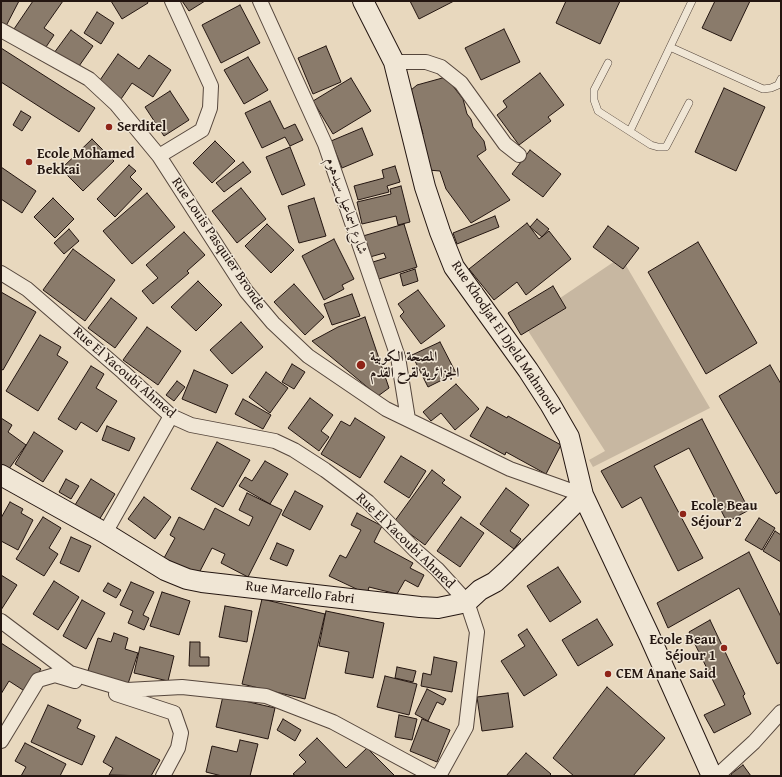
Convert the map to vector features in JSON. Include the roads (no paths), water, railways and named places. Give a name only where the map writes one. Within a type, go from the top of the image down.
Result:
[{"type":"street","points":[[159,156],[202,130],[210,108],[211,86],[172,1]]},
{"type":"street","name":"شارع إسماعيل سيدهوم","points":[[260,1],[325,144],[398,357],[408,419]]},
{"type":"street","name":"Rue Khodjat El Djeld Mahmoud","points":[[363,1],[394,62],[425,187],[440,232],[454,267],[528,370],[554,410],[569,437],[583,495],[649,635],[712,776]]},
{"type":"street","name":"Rue Louis Pasquier Bronde","points":[[1,30],[89,79],[116,104],[159,156],[246,291],[273,323],[308,356],[386,410],[408,419],[510,469],[583,495]]},
{"type":"street","points":[[394,62],[426,62],[441,67],[461,83],[505,144],[519,155]]},
{"type":"street","name":"Rue El Yacoubi Ahmed","points":[[1,273],[33,295],[123,372],[171,416],[191,425],[275,441],[294,450],[325,470],[368,502],[415,550],[437,569],[467,602]]},
{"type":"street","points":[[105,533],[171,416]]},
{"type":"street","name":"Rue Marcello Fabri","points":[[1,475],[105,533],[165,570],[187,578],[202,582],[438,608],[467,602],[480,590],[495,582],[583,495]]},
{"type":"street","points":[[439,776],[466,727],[478,632],[467,602]]},
{"type":"street","points":[[1,621],[70,673],[126,690],[182,687],[266,696],[333,722],[433,776]]},
{"type":"street","points":[[1,741],[38,680],[55,675],[174,713],[181,733],[178,748],[163,776]]},
{"type":"street","points":[[717,776],[754,742],[781,712]]},
{"type":"lane","points":[[630,132],[692,1]]},
{"type":"lane","points":[[670,47],[762,89],[771,88],[778,85],[781,79]]},
{"type":"lane","points":[[608,63],[594,90],[594,100],[598,111],[651,144],[658,147],[666,147],[689,103]]},
{"type":"place","name":"Serditel","points":[[109,127]]},
{"type":"place","name":"Ecole Mohamed Bekkai","points":[[29,162]]},
{"type":"place","name":"المصحة الكوبية الجزائرية لقرح القدم","points":[[361,365]]},
{"type":"place","name":"Ecole Beau Séjour 2","points":[[683,514]]},
{"type":"place","name":"Ecole Beau Séjour 1","points":[[724,648]]},
{"type":"place","name":"CEM Anane Said","points":[[608,674]]}]
